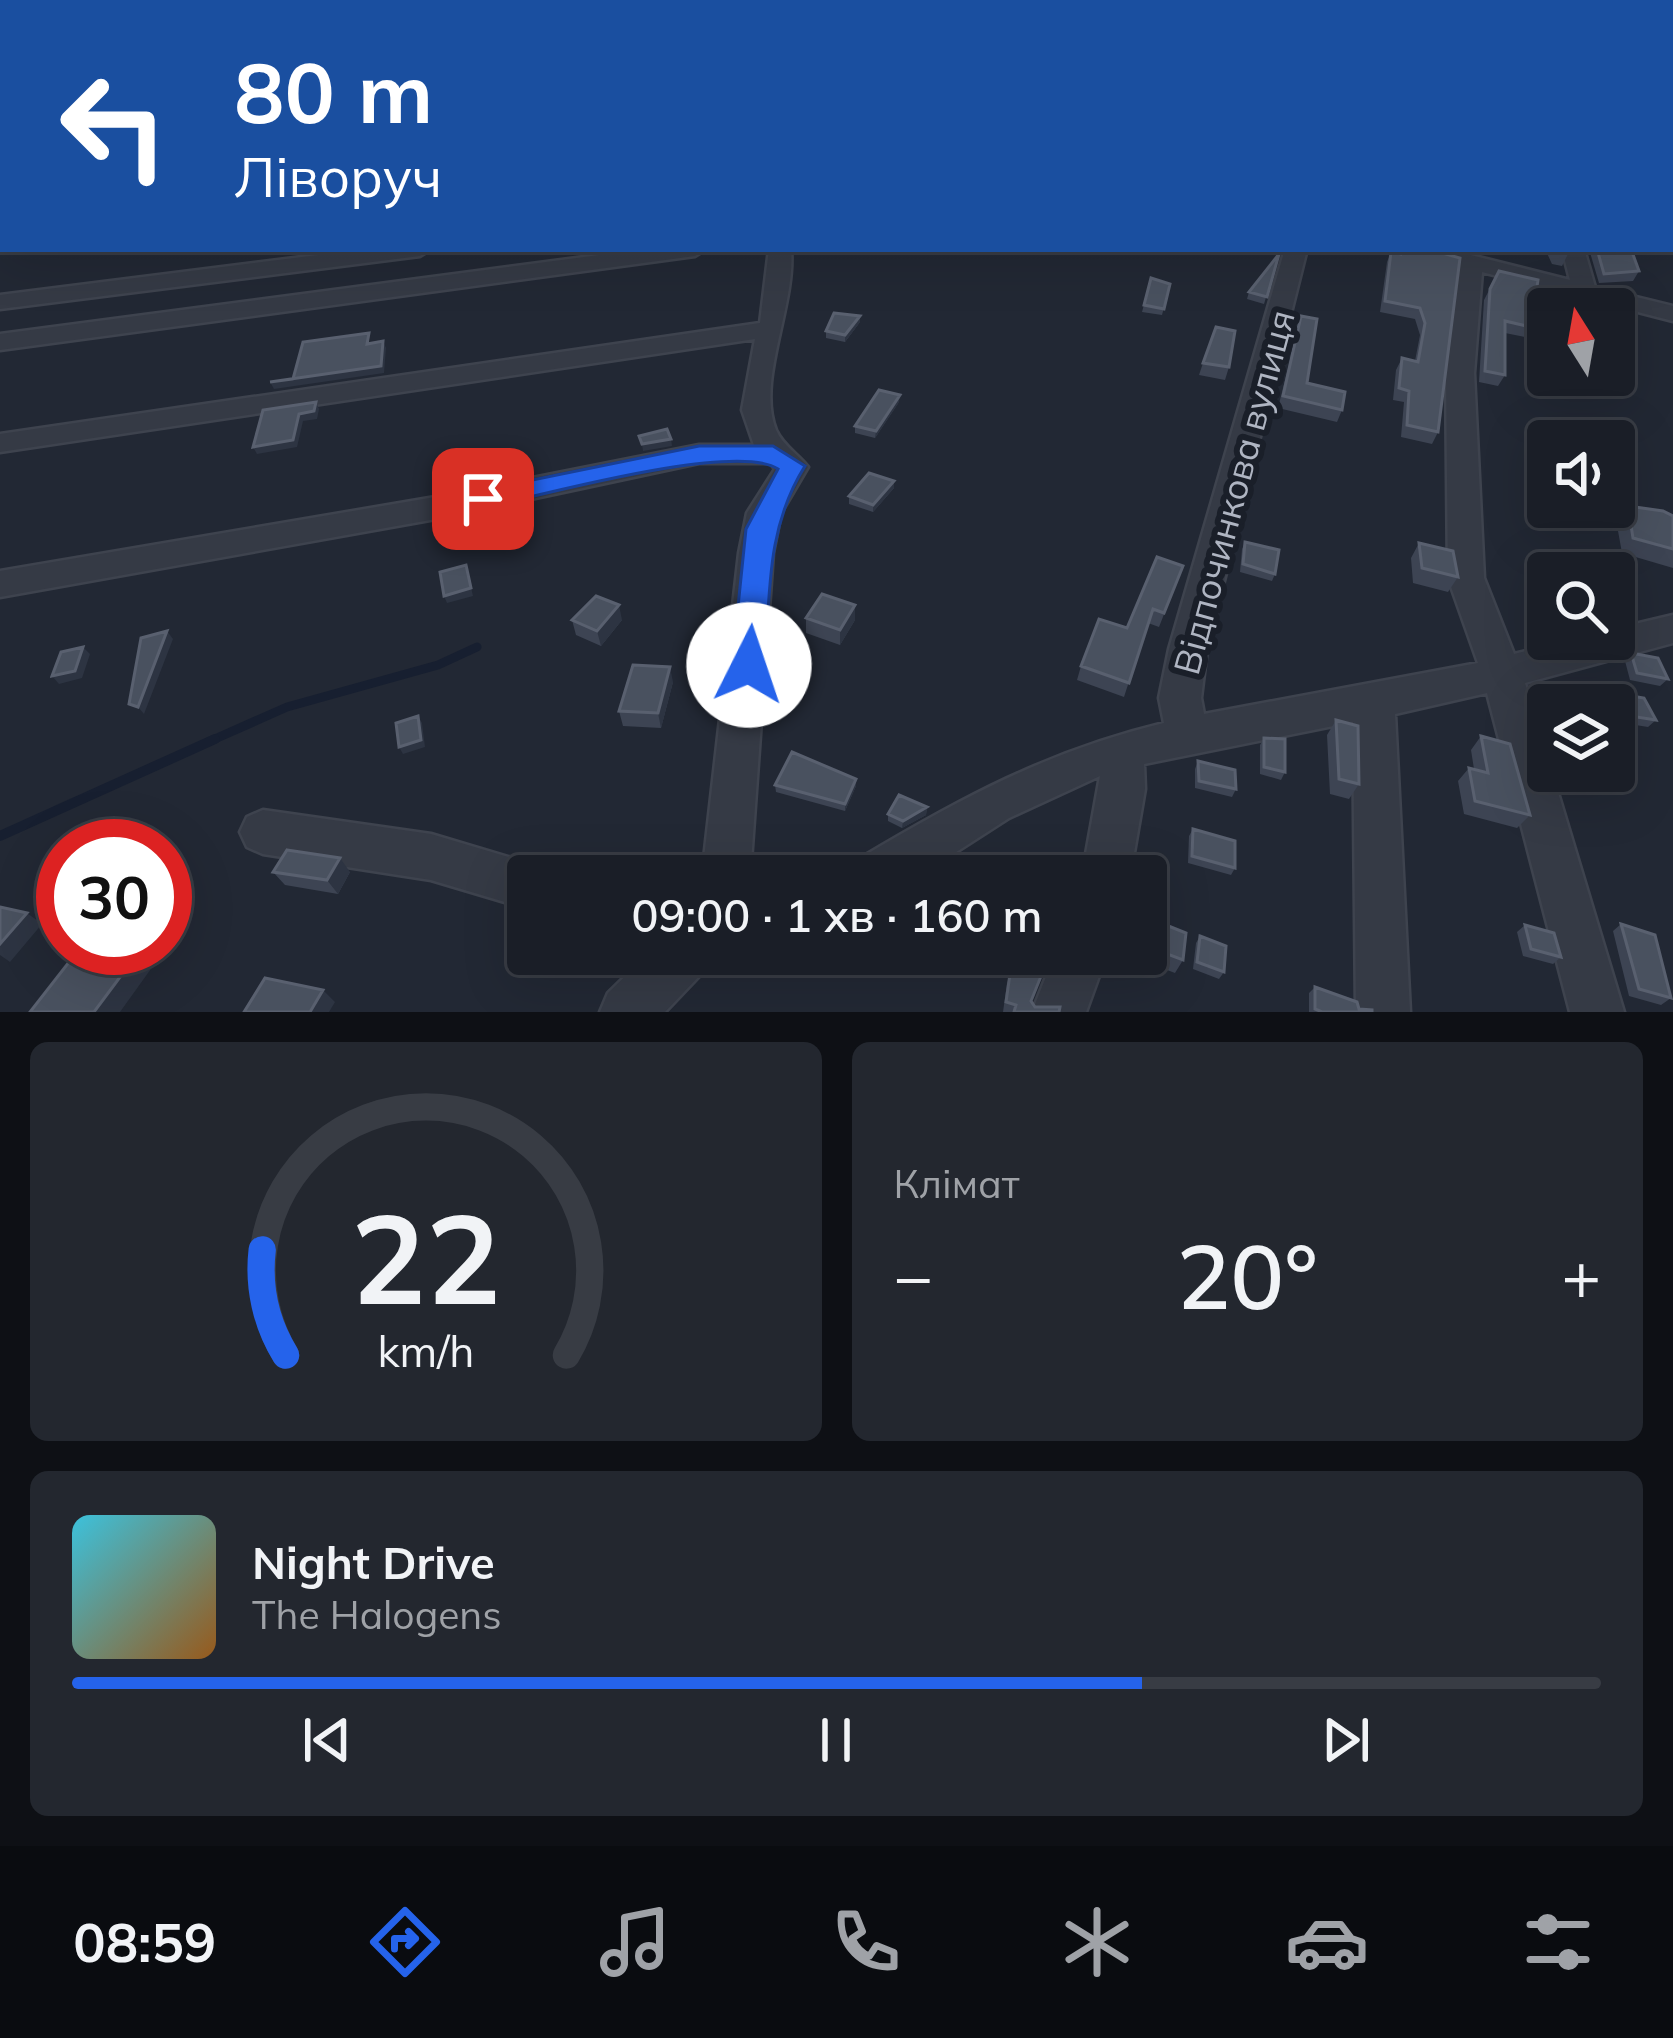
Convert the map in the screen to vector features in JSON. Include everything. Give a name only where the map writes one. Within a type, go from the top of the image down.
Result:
[{"type":"street","points":[[0,302],[396,252]]},
{"type":"street","points":[[0,342],[673,252]]},
{"type":"street","points":[[773,454],[754,395],[781,289],[781,252]]},
{"type":"street","name":"Відпочинкова вулиця","points":[[1188,735],[1180,698],[1188,649],[1295,252]]},
{"type":"street","points":[[1435,252],[1577,288]]},
{"type":"street","points":[[1574,252],[1583,288]]},
{"type":"street","points":[[1473,260],[1464,296],[1460,373],[1466,578],[1502,674],[1597,1012]]},
{"type":"street","points":[[1635,304],[1673,314]]},
{"type":"street","points":[[0,443],[772,329]]},
{"type":"street","points":[[0,584],[447,506],[699,454],[773,454],[792,466],[764,513],[756,553],[728,855]]},
{"type":"street","points":[[909,855],[993,802],[1088,760],[1188,735],[1374,704],[1673,629]]},
{"type":"street","points":[[1374,704],[1383,1012]]},
{"type":"street","points":[[1110,855],[1123,789],[1122,751]]},
{"type":"street","points":[[263,832],[425,854],[507,877]]},
{"type":"street","points":[[626,1012],[664,975]]},
{"type":"street","points":[[1060,1012],[1073,975]]},
{"type":"building","points":[[1391,252],[1439,252],[1460,258],[1438,432],[1407,425],[1409,391],[1399,388],[1402,358],[1418,362],[1425,323],[1420,308],[1385,301]]},
{"type":"building","points":[[1598,252],[1632,252],[1639,271],[1604,274]]},
{"type":"building","points":[[1279,254],[1267,297],[1249,292]]},
{"type":"building","points":[[1499,271],[1538,280],[1537,288],[1527,288],[1527,326],[1505,321],[1505,375],[1485,371],[1490,289]]},
{"type":"building","points":[[1151,278],[1170,284],[1164,309],[1144,305]]},
{"type":"building","points":[[834,313],[860,316],[845,335],[826,331]]},
{"type":"building","points":[[1301,316],[1317,319],[1307,383],[1345,392],[1342,410],[1283,396]]},
{"type":"building","points":[[1216,327],[1235,331],[1229,367],[1203,363]]},
{"type":"building","points":[[369,333],[367,344],[383,341],[381,366],[293,379],[303,342]]},
{"type":"building","points":[[879,390],[900,395],[876,431],[855,426]]},
{"type":"building","points":[[316,402],[314,411],[299,414],[293,440],[253,447],[263,410]]},
{"type":"building","points":[[667,429],[671,439],[642,444],[639,436]]},
{"type":"building","points":[[869,473],[894,481],[873,505],[849,496]]},
{"type":"building","points":[[1635,507],[1673,516],[1673,549],[1633,538]]},
{"type":"building","points":[[1245,542],[1279,550],[1275,574],[1243,564]]},
{"type":"building","points":[[1419,543],[1453,551],[1458,577],[1422,568]]},
{"type":"building","points":[[1157,557],[1183,566],[1164,613],[1153,609],[1129,683],[1081,666],[1099,619],[1127,628]]},
{"type":"building","points":[[466,565],[471,588],[444,596],[440,572]]},
{"type":"building","points":[[822,594],[855,605],[840,630],[806,618]]},
{"type":"building","points":[[596,596],[619,605],[597,631],[572,620]]},
{"type":"building","points":[[167,631],[138,707],[129,704],[141,638]]},
{"type":"building","points":[[83,647],[75,671],[52,676],[61,652]]},
{"type":"building","points":[[1635,654],[1658,658],[1668,679],[1637,673]]},
{"type":"building","points":[[633,665],[670,667],[658,713],[619,711]]},
{"type":"building","points":[[1635,696],[1644,698],[1656,720],[1635,717]]},
{"type":"building","points":[[418,716],[421,740],[399,747],[396,723]]},
{"type":"building","points":[[1336,720],[1358,726],[1359,784],[1339,779]]},
{"type":"building","points":[[1481,736],[1510,744],[1530,815],[1475,801],[1469,768],[1488,773]]},
{"type":"building","points":[[1264,738],[1285,739],[1285,772],[1264,767]]},
{"type":"building","points":[[792,752],[856,779],[845,804],[775,785]]},
{"type":"building","points":[[1198,761],[1235,770],[1236,789],[1199,781]]},
{"type":"building","points":[[899,795],[927,807],[903,821],[888,814]]},
{"type":"building","points":[[1193,829],[1235,841],[1235,868],[1192,856]]},
{"type":"building","points":[[287,850],[340,858],[327,880],[273,872]]},
{"type":"building","points":[[0,907],[27,913],[0,944]]},
{"type":"building","points":[[1621,924],[1655,935],[1671,998],[1639,989]]},
{"type":"building","points":[[1167,925],[1186,933],[1183,960],[1167,954]]},
{"type":"building","points":[[1525,925],[1554,933],[1561,957],[1531,949]]},
{"type":"building","points":[[1200,936],[1226,946],[1224,972],[1197,962]]},
{"type":"building","points":[[59,975],[122,975],[94,1012],[30,1012]]},
{"type":"building","points":[[1010,975],[1042,975],[1031,1001],[1035,1007],[1060,1007],[1059,1012],[1014,1012],[1016,1005],[1006,1002]]},
{"type":"building","points":[[265,978],[323,990],[310,1012],[244,1012]]},
{"type":"building","points":[[1315,987],[1357,1002],[1359,1009],[1372,1012],[1315,1009]]},
{"type":"waterway","points":[[208,742],[287,707],[438,665],[477,647]]},
{"type":"waterway","points":[[0,836],[215,739]]},
{"type":"route","points":[[483,499],[699,454],[773,454],[792,466],[771,499],[760,529],[749,665]]}]
